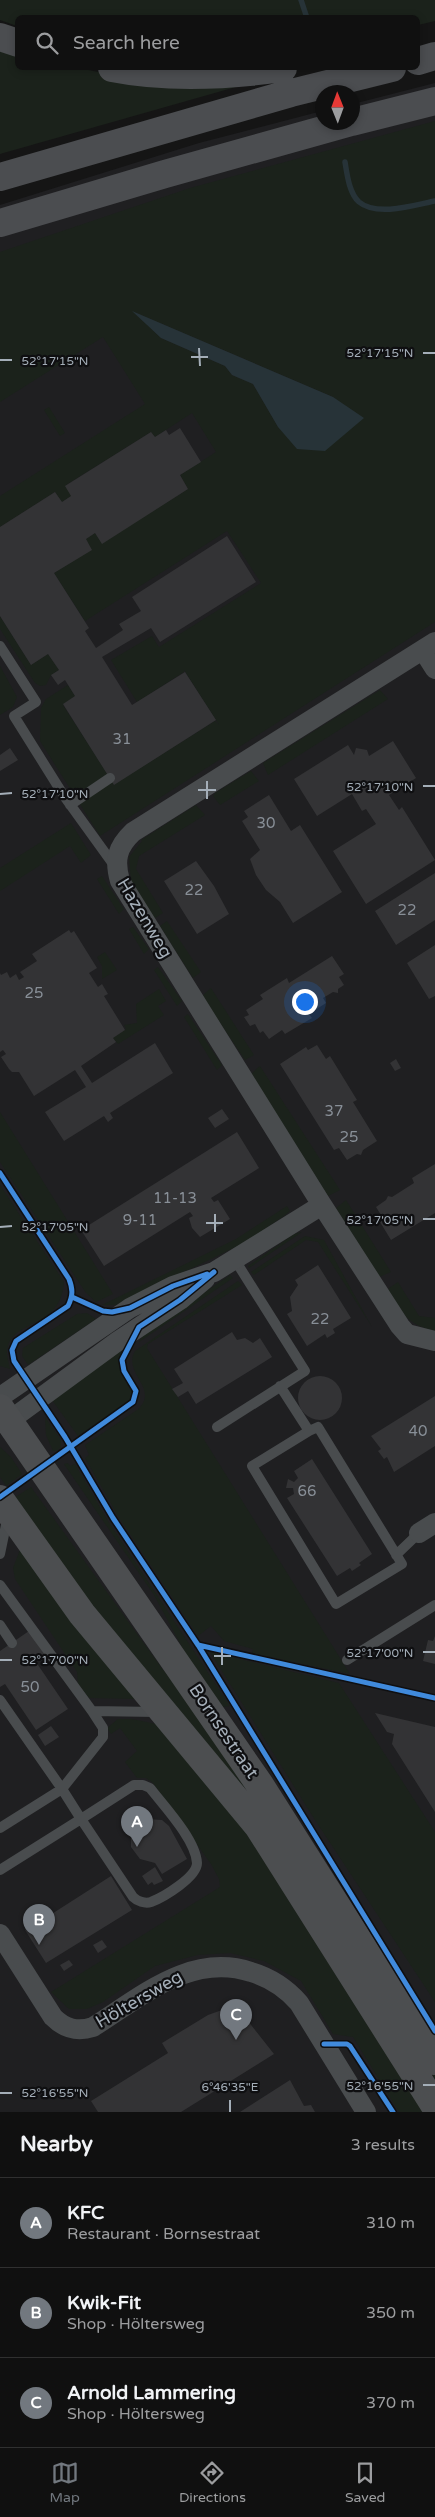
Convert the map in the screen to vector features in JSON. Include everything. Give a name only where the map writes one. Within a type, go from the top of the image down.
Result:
[{"type":"highway","points":[[0,37],[15,42]]},
{"type":"highway","points":[[420,49],[435,46]]},
{"type":"highway","points":[[420,60],[435,56]]},
{"type":"highway","points":[[131,70],[168,74],[214,75],[263,70]]},
{"type":"highway","points":[[0,177],[291,93],[384,70]]},
{"type":"highway","points":[[360,120],[435,102]]},
{"type":"highway","points":[[0,223],[164,174],[323,130]]},
{"type":"main road","name":"Bornsestraat","points":[[3,1409],[260,1785],[435,2062]]},
{"type":"main road","name":"Bornsestraat","points":[[4,1505],[82,1614],[258,1826],[435,2106]]},
{"type":"street","points":[[429,646],[435,669]]},
{"type":"street","name":"Hazenweg","points":[[429,646],[133,832],[122,842],[116,856],[116,869],[124,889],[400,1326],[407,1334],[435,1341]]},
{"type":"street","points":[[3,1409],[118,1341],[180,1300],[214,1272],[322,1205]]},
{"type":"street","name":"Höltersweg","points":[[0,1934],[53,2017],[61,2026],[73,2029],[83,2030],[93,2026],[176,1976],[192,1970],[228,1967],[264,1976],[289,1992],[299,2003],[366,2112]]},
{"type":"lane","points":[[0,646],[36,702],[14,716],[70,805],[116,869]]},
{"type":"lane","points":[[70,805],[110,778]]},
{"type":"lane","points":[[217,1426],[305,1371],[234,1260]]},
{"type":"lane","points":[[280,1386],[309,1432]]},
{"type":"lane","points":[[318,1427],[396,1555],[402,1564],[336,1604],[252,1466],[318,1427]]},
{"type":"lane","points":[[0,1554],[7,1531],[4,1505]]},
{"type":"lane","points":[[396,1555],[427,1528]]},
{"type":"lane","points":[[0,1585],[92,1711],[102,1728],[103,1737],[62,1789],[0,1828]]},
{"type":"lane","points":[[348,1660],[435,1605]]},
{"type":"lane","points":[[0,1625],[12,1643]]},
{"type":"lane","points":[[0,1700],[62,1789],[81,1819],[105,1855],[112,1862],[133,1897],[150,1902],[190,1879],[197,1865],[195,1851],[179,1826],[150,1788],[143,1785],[134,1785],[81,1819],[0,1870]]},
{"type":"lane","points":[[92,1711],[137,1710],[163,1712]]},
{"type":"shaded area","points":[[0,0],[435,0],[435,21],[420,25],[420,15],[15,15],[15,25],[0,20]]},
{"type":"shaded area","points":[[0,43],[15,49],[15,70],[88,70],[119,76],[260,80],[0,154]]},
{"type":"shaded area","points":[[435,83],[435,2112],[0,2112],[0,205],[199,143],[315,113],[315,130],[360,130],[360,102]]},
{"type":"shaded area","points":[[435,121],[435,622],[100,836],[40,741],[41,708],[46,699],[68,685],[75,696],[63,705],[114,784],[110,787],[215,721],[219,725],[184,670],[184,672],[137,702],[111,660],[152,636],[159,647],[261,583],[227,531],[85,621],[54,573],[91,550],[86,539],[95,533],[102,543],[188,489],[180,475],[216,452],[192,413],[155,437],[151,432],[66,485],[71,496],[62,502],[55,492],[0,527],[0,496],[145,404],[103,337],[0,402],[0,252],[190,188]],"holes":[[[134,312],[333,397],[278,427],[253,384],[232,375],[225,366],[161,338]]]},
{"type":"shaded area","points":[[132,311],[333,397],[364,418],[325,451],[297,449],[278,427],[253,384],[232,375],[225,366],[161,338]]},
{"type":"shaded area","points":[[49,407],[65,433],[60,436],[44,410]]},
{"type":"shaded area","points":[[0,616],[31,665],[48,654],[59,670],[51,675],[46,685],[40,686],[35,683],[0,629]]},
{"type":"shaded area","points":[[0,666],[17,697],[13,707],[0,715]]},
{"type":"shaded area","points":[[380,690],[388,699],[268,775],[263,763]]},
{"type":"shaded area","points":[[251,771],[259,781],[220,805],[213,796],[215,793]]},
{"type":"shaded area","points":[[196,805],[205,815],[139,856],[136,869],[163,913],[155,918],[131,884],[129,857],[141,840]]},
{"type":"shaded area","points":[[71,823],[91,855],[81,863],[70,846],[0,891],[0,868]]},
{"type":"shaded area","points":[[102,876],[124,909],[119,914],[97,879]]},
{"type":"shaded area","points":[[167,921],[201,972],[193,978],[160,926]]},
{"type":"shaded area","points":[[133,927],[149,949],[144,954],[129,929]]},
{"type":"shaded area","points":[[105,952],[117,970],[102,979],[102,966],[97,957]]},
{"type":"shaded area","points":[[158,967],[182,1001],[177,1006],[154,970]]},
{"type":"shaded area","points":[[211,988],[254,1055],[245,1060],[202,996]]},
{"type":"shaded area","points":[[159,989],[166,1001],[158,1006],[164,1015],[118,1044],[113,1038],[126,1029],[124,1025],[137,1023],[136,1004]]},
{"type":"shaded area","points":[[188,1014],[222,1065],[217,1070],[184,1017]]},
{"type":"shaded area","points":[[260,1066],[340,1190],[328,1196],[251,1074]]},
{"type":"shaded area","points":[[0,1112],[113,1294],[96,1302],[86,1293],[0,1162]]},
{"type":"shaded area","points":[[0,1185],[64,1282],[61,1297],[55,1308],[13,1337],[7,1352],[10,1369],[0,1366]]},
{"type":"shaded area","points":[[346,1200],[391,1272],[379,1277],[336,1208]]},
{"type":"shaded area","points":[[287,1206],[290,1211],[244,1243],[116,1305],[102,1305],[236,1239]]},
{"type":"shaded area","points":[[302,1232],[249,1268],[248,1266],[294,1234]]},
{"type":"shaded area","points":[[305,1236],[324,1240],[372,1327],[318,1242],[306,1240],[254,1275],[251,1272]]},
{"type":"shaded area","points":[[230,1275],[233,1278],[139,1342],[144,1334]]},
{"type":"shaded area","points":[[238,1281],[242,1285],[148,1344],[147,1348],[350,1674],[252,1653],[253,1649],[224,1641],[211,1626],[198,1636],[118,1516],[85,1458],[89,1455],[85,1445],[137,1410],[143,1402],[145,1395],[143,1388],[133,1367],[132,1359],[135,1351]]},
{"type":"shaded area","points":[[398,1282],[419,1316],[435,1318],[435,1331],[412,1322],[403,1313],[388,1292],[389,1288]]},
{"type":"shaded area","points":[[87,1313],[96,1319],[28,1365],[22,1356],[23,1348],[77,1314]]},
{"type":"shaded area","points":[[123,1346],[121,1365],[133,1393],[132,1399],[78,1436],[52,1400]]},
{"type":"shaded area","points":[[45,1417],[61,1440],[61,1447],[57,1451],[53,1451],[46,1435]]},
{"type":"shaded area","points":[[0,1447],[11,1457],[22,1474],[6,1486],[0,1477]]},
{"type":"shaded area","points":[[68,1463],[70,1466],[75,1464],[108,1521],[230,1706],[217,1708],[203,1686],[154,1595],[64,1464]]},
{"type":"shaded area","points":[[31,1487],[161,1667],[240,1761],[435,2073],[435,2095],[14,1498]]},
{"type":"shaded area","points":[[21,1547],[137,1699],[89,1698],[78,1684],[77,1672],[15,1579],[13,1568]]},
{"type":"shaded area","points":[[210,1652],[339,1683],[435,1832],[435,2002],[315,1820]]},
{"type":"shaded area","points":[[118,1719],[132,1719],[156,1724],[246,1822],[430,2112],[399,2112],[353,2037],[333,2034],[301,1981],[264,1961],[230,1953],[198,1955],[155,1966],[103,2002],[87,2009],[69,2009],[51,1992],[220,1887],[219,1879],[211,1864],[153,1783],[146,1778],[137,1778],[125,1762],[137,1751],[120,1728],[111,1734],[107,1728]]},
{"type":"building","points":[[180,428],[201,462],[180,475],[188,489],[102,544],[95,533],[86,539],[92,550],[54,573],[89,628],[85,631],[96,648],[123,630],[119,624],[141,611],[132,597],[227,536],[256,582],[160,642],[151,628],[102,657],[132,705],[185,672],[216,720],[114,785],[63,704],[75,696],[65,680],[58,685],[51,675],[59,670],[48,654],[31,665],[0,616],[0,527],[55,492],[62,502],[71,496],[65,486],[151,432],[155,437],[166,430],[169,435]]},
{"type":"building","points":[[393,741],[416,778],[389,795],[399,810],[402,807],[435,860],[366,904],[333,851],[376,824],[366,809],[362,811],[352,794],[317,816],[294,779],[348,745],[354,755],[356,748],[367,750],[369,756]]},
{"type":"building","points":[[10,748],[18,760],[0,771],[0,755]]},
{"type":"building","points":[[269,795],[291,831],[300,825],[342,892],[293,923],[280,902],[266,890],[256,875],[250,859],[260,850],[242,821],[248,817],[244,811]]},
{"type":"building","points":[[196,861],[214,886],[229,914],[197,934],[164,881]]},
{"type":"building","points":[[435,873],[435,920],[396,945],[375,911]]},
{"type":"building","points":[[69,930],[71,933],[74,931],[97,968],[89,973],[98,987],[102,984],[108,994],[104,996],[125,1030],[113,1038],[116,1042],[81,1066],[92,1083],[155,1043],[173,1073],[110,1113],[113,1118],[108,1122],[104,1116],[64,1141],[45,1112],[86,1087],[75,1070],[34,1096],[19,1072],[12,1072],[9,1069],[1,1057],[6,1054],[3,1050],[0,1052],[0,973],[1,975],[7,972],[10,978],[16,974],[19,980],[24,977],[20,972],[37,961],[32,954]]},
{"type":"building","points":[[435,945],[435,996],[429,999],[407,963]]},
{"type":"building","points":[[332,956],[344,974],[339,977],[344,985],[338,989],[338,993],[333,992],[323,998],[326,1003],[309,1014],[312,1018],[285,1034],[282,1030],[269,1039],[263,1031],[260,1033],[255,1024],[250,1026],[244,1017],[249,1015],[246,1010],[263,999],[260,995],[287,978],[289,983]]},
{"type":"building","points":[[317,1045],[326,1059],[330,1056],[357,1100],[353,1102],[377,1141],[363,1150],[361,1155],[357,1154],[347,1160],[339,1148],[334,1150],[280,1064],[306,1047],[308,1050]]},
{"type":"building","points":[[396,1059],[401,1068],[395,1071],[390,1063]]},
{"type":"building","points":[[222,1109],[229,1119],[215,1128],[208,1118]]},
{"type":"building","points":[[237,1132],[259,1168],[211,1198],[214,1202],[218,1200],[230,1219],[200,1237],[192,1228],[189,1218],[193,1216],[190,1212],[104,1266],[81,1230]]},
{"type":"building","points":[[435,1164],[435,1213],[391,1240],[380,1222],[384,1220],[376,1207],[386,1200],[388,1196],[392,1197],[414,1183],[412,1178]]},
{"type":"building","points":[[318,1265],[351,1318],[333,1329],[335,1333],[327,1338],[325,1334],[307,1346],[287,1314],[292,1311],[290,1297],[298,1285],[295,1280]]},
{"type":"building","points":[[232,1332],[237,1340],[245,1338],[253,1343],[260,1338],[272,1357],[196,1404],[188,1391],[178,1397],[172,1389],[183,1383],[174,1369]]},
{"type":"building","points":[[320,1376],[332,1380],[338,1386],[342,1398],[338,1410],[332,1416],[320,1420],[308,1416],[302,1410],[298,1398],[302,1386],[308,1380]]},
{"type":"building","points":[[435,1396],[435,1446],[394,1472],[387,1457],[384,1459],[378,1451],[381,1449],[371,1436]]},
{"type":"building","points":[[312,1459],[372,1554],[359,1563],[361,1565],[352,1571],[350,1568],[337,1576],[287,1498],[294,1494],[293,1488],[286,1488],[288,1479],[294,1482],[298,1478],[294,1471]]},
{"type":"building","points":[[29,1631],[46,1656],[36,1662],[68,1709],[36,1730],[5,1684],[0,1687],[0,1651]]},
{"type":"building","points":[[435,1636],[435,1664],[423,1661],[428,1640],[433,1641]]},
{"type":"building","points":[[375,1713],[435,1727],[435,1812],[392,1744],[394,1734],[387,1732]]},
{"type":"building","points":[[51,1726],[59,1737],[45,1746],[38,1735]]},
{"type":"building","points":[[146,1816],[147,1819],[162,1820],[169,1826],[187,1859],[162,1874],[155,1863],[140,1859],[131,1847],[131,1832],[142,1821],[141,1818]]},
{"type":"building","points":[[155,1867],[163,1881],[154,1885],[152,1882],[148,1885],[142,1876]]},
{"type":"building","points":[[111,1876],[132,1910],[46,1963],[25,1930],[33,1925],[27,1918],[42,1908],[47,1917]]},
{"type":"building","points":[[102,1940],[107,1947],[98,1953],[93,1945]]},
{"type":"building","points":[[69,1960],[73,1965],[64,1971],[60,1965]]},
{"type":"building","points":[[222,2010],[233,2011],[244,2016],[274,2054],[181,2112],[98,2112],[91,2101],[168,2053],[162,2043],[208,2015]]},
{"type":"building","points":[[290,2080],[304,2106],[311,2105],[315,2112],[240,2112]]},
{"type":"waterway","points":[[301,0],[306,15]]},
{"type":"waterway","points":[[345,162],[353,194],[359,202],[367,206],[376,209],[396,209],[435,201]]},
{"type":"cycle path","points":[[0,1173],[69,1279],[72,1289],[72,1296],[68,1306],[16,1341],[12,1350],[14,1361],[65,1437],[113,1518],[198,1645],[435,2031]]},
{"type":"cycle path","points":[[0,1497],[133,1402],[136,1391],[124,1371],[122,1360],[139,1327],[180,1300],[214,1272]]},
{"type":"cycle path","points":[[72,1297],[103,1311],[112,1312],[130,1308],[173,1286],[207,1274]]},
{"type":"cycle path","points":[[198,1645],[435,1698]]},
{"type":"cycle path","points":[[324,2044],[347,2044],[350,2046],[393,2112]]},
{"type":"place","name":"KFC","points":[[137,1847]]},
{"type":"place","name":"Kwik-Fit","points":[[39,1945]]},
{"type":"place","name":"Arnold Lammering","points":[[236,2040]]}]
